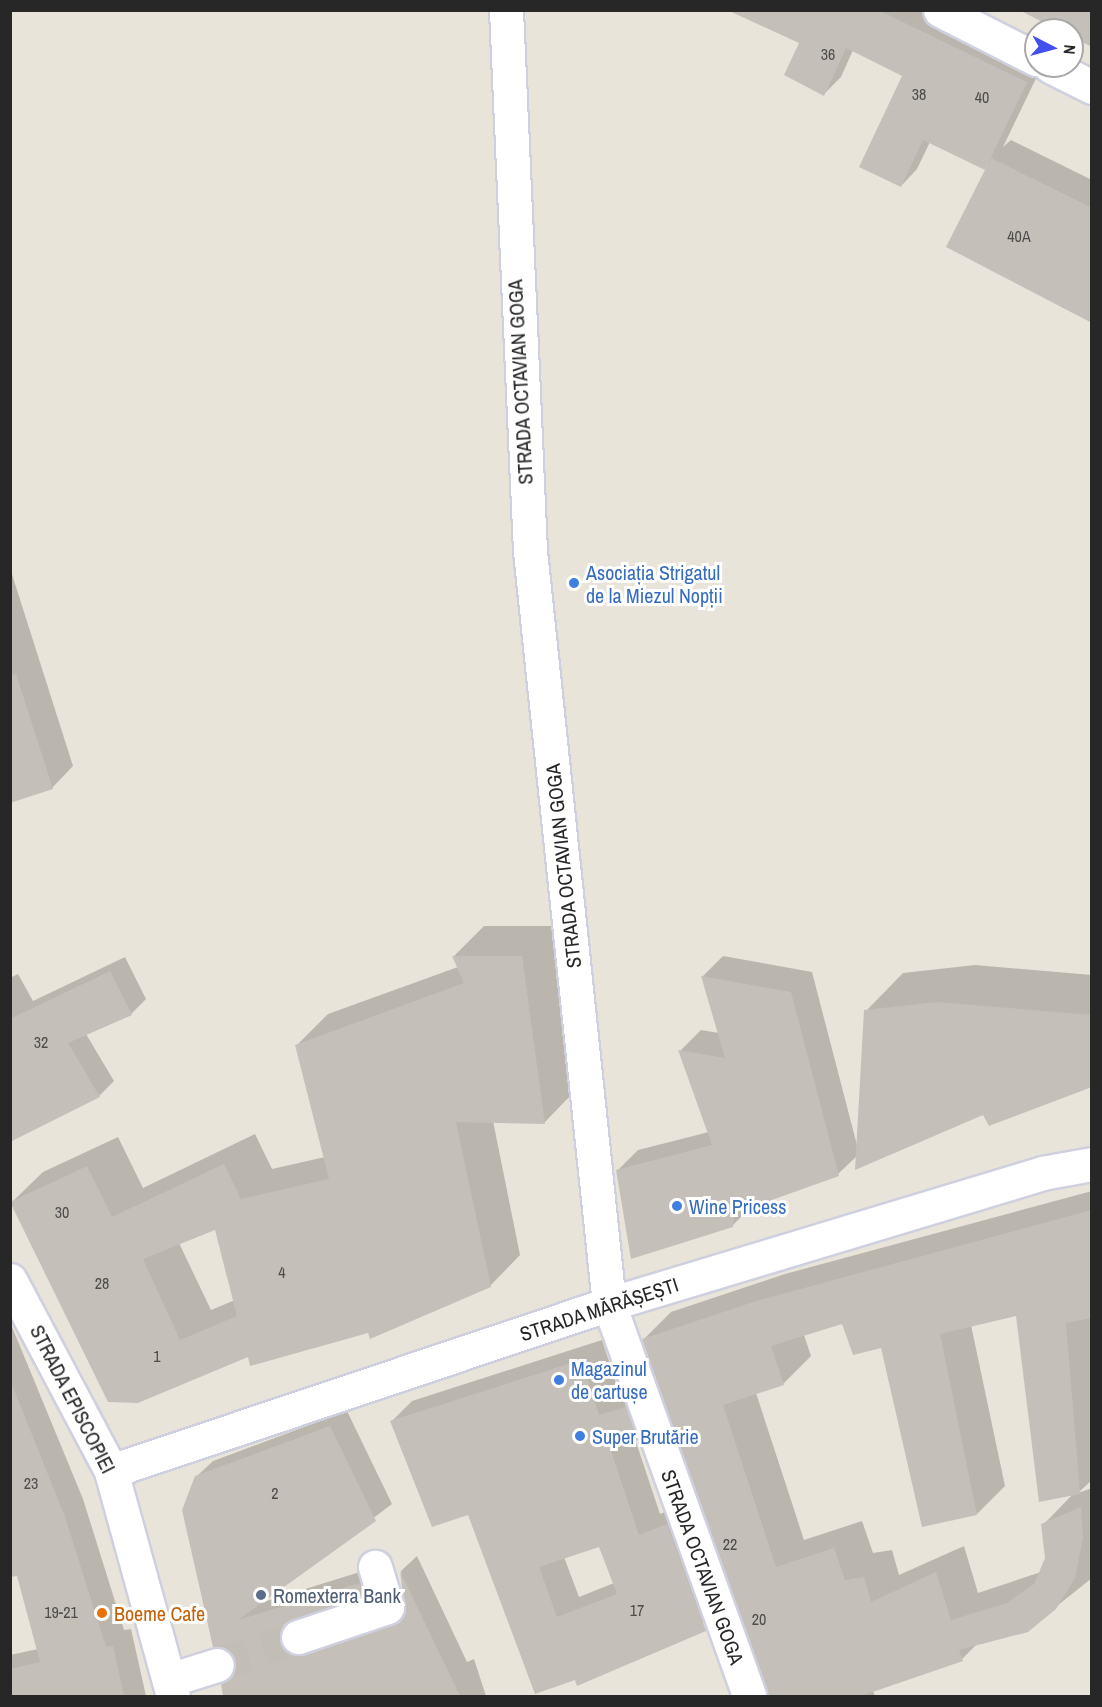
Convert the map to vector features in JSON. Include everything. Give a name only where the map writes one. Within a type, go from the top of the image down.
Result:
[{"type":"street","name":"STRADA OCTAVIAN GOGA","points":[[506,10],[530,551],[609,1304],[749,1696]]},
{"type":"street","points":[[940,10],[976,19],[1024,51]]},
{"type":"street","points":[[1074,78],[1092,87]]},
{"type":"street","name":"STRADA MĂRĂȘEȘTI","points":[[111,1471],[609,1304],[1042,1173],[1092,1164]]},
{"type":"street","name":"STRADA EPISCOPIEI","points":[[10,1280],[111,1471],[171,1688]]},
{"type":"street","points":[[298,1637],[387,1607],[375,1567]]},
{"type":"street","points":[[171,1688],[217,1665]]},
{"type":"building","points":[[727,10],[878,10],[1027,82],[985,170],[923,140],[901,187],[859,167],[902,76],[846,48],[824,96],[784,75],[799,43]]},
{"type":"building","points":[[1019,10],[1092,10],[1092,47],[1084,43],[1084,18],[1035,18]]},
{"type":"building","points":[[991,158],[1092,208],[1092,323],[946,247]]},
{"type":"building","points":[[16,674],[53,789],[10,803],[10,675]]},
{"type":"building","points":[[452,956],[522,956],[545,1124],[456,1122],[491,1287],[370,1339],[368,1333],[250,1366],[248,1357],[138,1403],[108,1402],[10,1202],[87,1166],[112,1217],[224,1164],[241,1199],[329,1179],[295,1045],[464,983]],"holes":[[[215,1230],[237,1316],[180,1340],[143,1259]]]},
{"type":"building","points":[[110,971],[132,1015],[68,1043],[100,1097],[10,1142],[10,1019]]},
{"type":"building","points":[[701,976],[791,992],[839,1176],[735,1213],[733,1227],[631,1259],[616,1170],[712,1145],[678,1050],[725,1058]]},
{"type":"building","points":[[937,1002],[1092,1015],[1092,1087],[989,1126],[983,1115],[855,1170],[864,1010]]},
{"type":"building","points":[[1092,1210],[1092,1318],[1066,1323],[1080,1494],[1039,1502],[1016,1316],[940,1334],[977,1515],[922,1527],[881,1348],[853,1355],[842,1324],[771,1346],[784,1385],[723,1405],[776,1567],[834,1548],[845,1580],[864,1577],[871,1602],[936,1572],[951,1620],[1007,1603],[1034,1584],[1045,1558],[1041,1524],[1081,1507],[1083,1538],[1075,1578],[1056,1609],[1028,1632],[959,1650],[963,1661],[861,1696],[767,1696],[642,1339],[756,1301]]},
{"type":"building","points":[[581,1360],[599,1415],[626,1407],[638,1440],[610,1448],[639,1535],[667,1524],[706,1631],[577,1686],[575,1680],[535,1694],[468,1515],[432,1527],[390,1421]],"holes":[[[599,1547],[617,1594],[557,1617],[539,1567]]]},
{"type":"building","points":[[10,1380],[65,1517],[106,1647],[113,1646],[124,1696],[10,1696],[10,1669],[40,1662],[17,1576],[10,1577]]},
{"type":"building","points":[[330,1426],[376,1521],[238,1620],[360,1583],[364,1595],[284,1625],[280,1642],[285,1651],[304,1655],[400,1620],[405,1611],[400,1571],[460,1696],[223,1696],[221,1684],[231,1677],[235,1660],[229,1651],[213,1647],[182,1510],[195,1476]]},
{"type":"tunnel","points":[[217,1665],[298,1637]]},
{"type":"place","name":"Asociația Strigatul de la Miezul Nopții","points":[[574,583]]},
{"type":"place","name":"Wine Pricess","points":[[677,1206]]},
{"type":"place","name":"Magazinul de cartușe","points":[[559,1380]]},
{"type":"place","name":"Super Brutărie","points":[[580,1436]]},
{"type":"place","name":"Romexterra Bank","points":[[261,1595]]},
{"type":"place","name":"Boeme Cafe","points":[[102,1613]]}]
